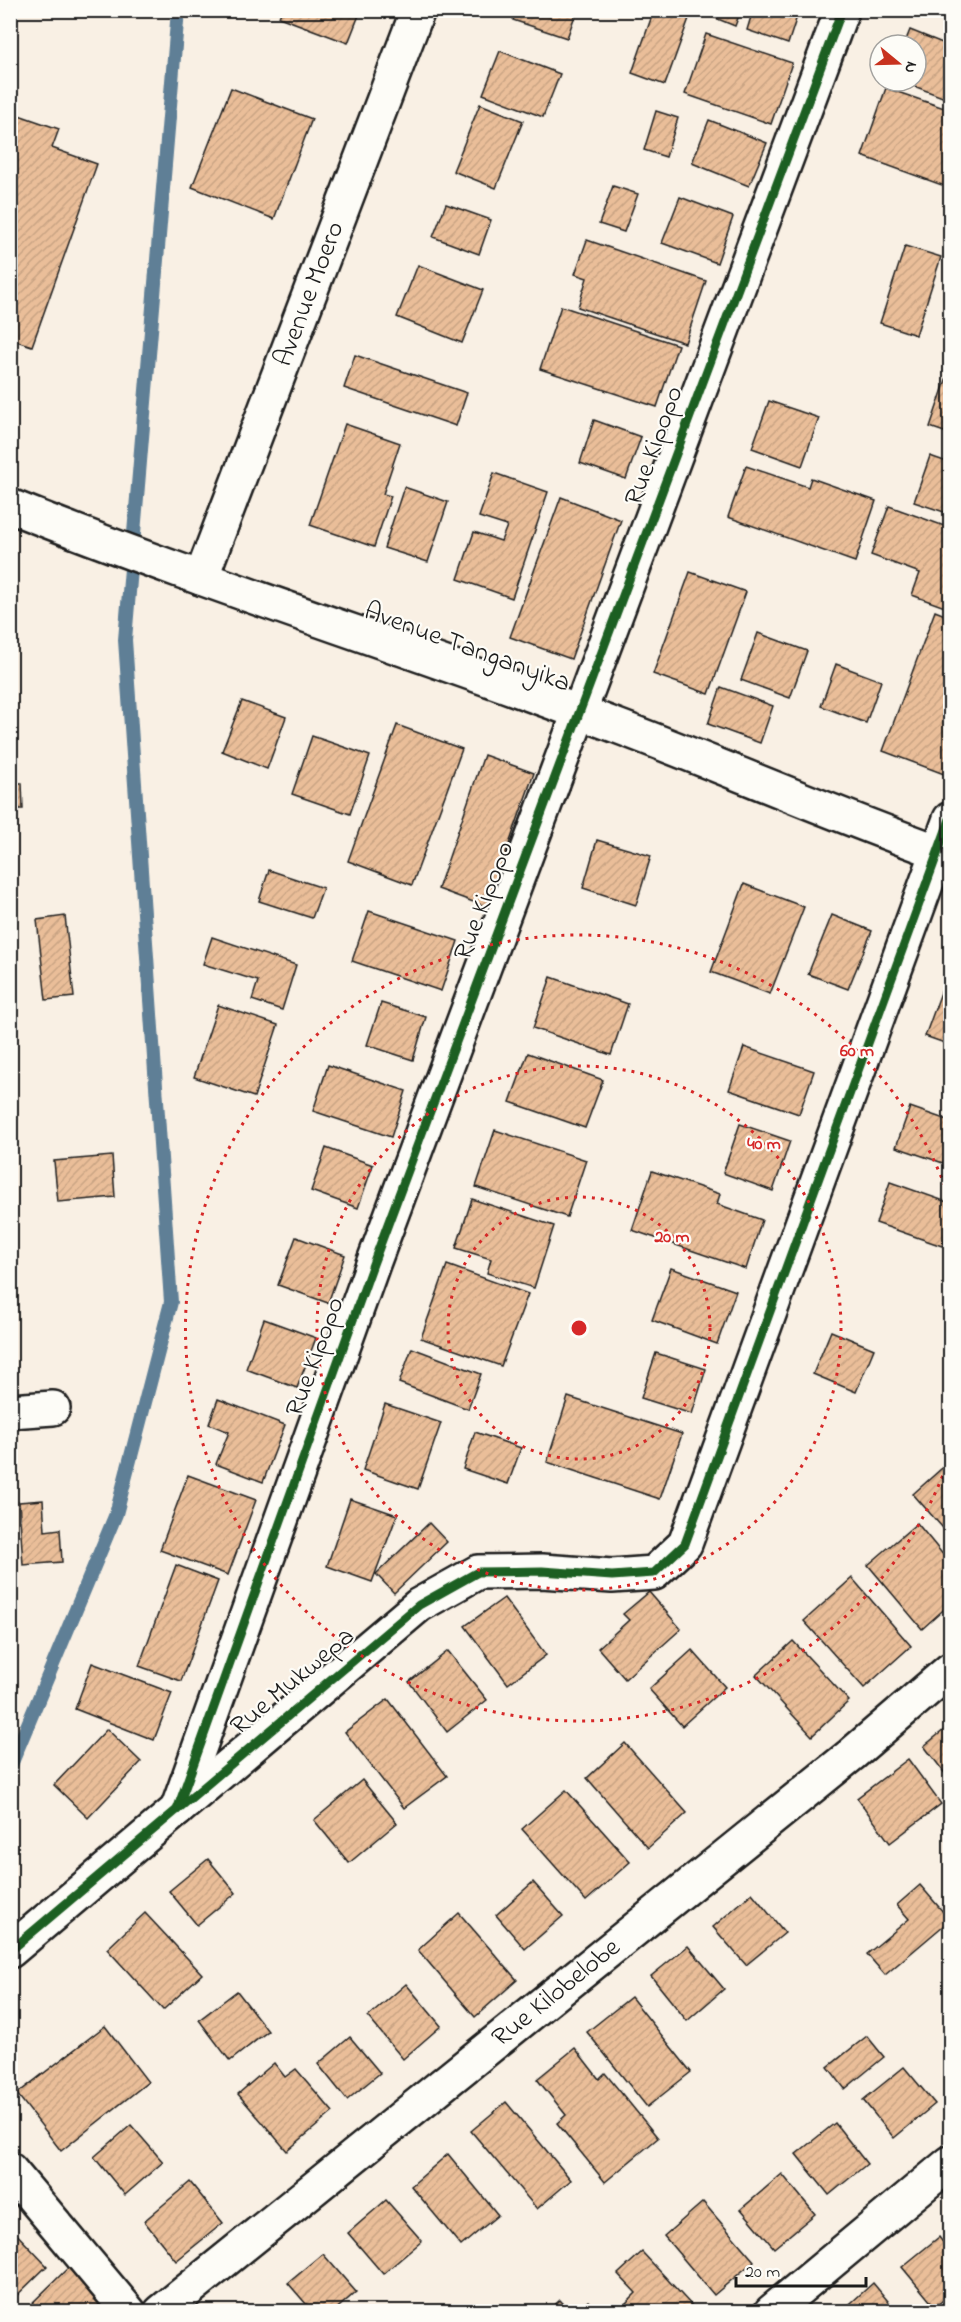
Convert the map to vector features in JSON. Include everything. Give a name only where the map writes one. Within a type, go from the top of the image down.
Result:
[{"type":"street","name":"Avenue Moero","points":[[201,578],[418,10]]},
{"type":"street","name":"Rue Kipopo","points":[[177,1810],[373,1264],[842,10]]},
{"type":"street","name":"Avenue Tanganyika","points":[[10,506],[201,578],[581,712],[944,854]]},
{"type":"street","points":[[944,854],[951,819]]},
{"type":"street","name":"Rue Mukwepa","points":[[10,1951],[419,1605],[478,1572],[542,1571],[612,1576],[654,1573],[685,1544],[944,854]]},
{"type":"street","points":[[10,1411],[53,1408]]},
{"type":"street","name":"Rue Kilobelobe","points":[[161,2312],[851,1755],[951,1670]]},
{"type":"street","points":[[771,2312],[951,2163]]},
{"type":"street","points":[[10,2170],[129,2312]]},
{"type":"building","points":[[282,10],[361,10],[348,43],[279,17]]},
{"type":"building","points":[[516,10],[577,10],[567,38],[513,20]]},
{"type":"building","points":[[654,10],[692,10],[665,85],[632,73]]},
{"type":"building","points":[[715,10],[741,10],[735,26],[713,17]]},
{"type":"building","points":[[753,10],[799,10],[788,44],[747,30]]},
{"type":"building","points":[[706,34],[792,63],[771,124],[685,94]]},
{"type":"building","points":[[928,37],[950,46],[950,100],[928,91]]},
{"type":"building","points":[[500,51],[560,74],[543,117],[483,94]]},
{"type":"building","points":[[231,88],[312,119],[274,219],[192,187]]},
{"type":"building","points":[[884,93],[901,93],[950,110],[950,188],[862,156]]},
{"type":"building","points":[[480,104],[523,121],[496,188],[453,171]]},
{"type":"building","points":[[656,111],[678,118],[666,157],[644,150]]},
{"type":"building","points":[[10,112],[59,129],[52,148],[97,164],[32,346],[10,339]]},
{"type":"building","points":[[709,120],[767,143],[749,186],[692,163]]},
{"type":"building","points":[[613,186],[638,194],[624,232],[599,224]]},
{"type":"building","points":[[680,197],[733,217],[717,263],[662,243]]},
{"type":"building","points":[[446,204],[491,220],[479,254],[433,237]]},
{"type":"building","points":[[587,240],[706,281],[685,343],[578,307],[587,278],[575,274]]},
{"type":"building","points":[[905,246],[941,257],[916,335],[880,323]]},
{"type":"building","points":[[418,265],[483,290],[462,343],[397,317]]},
{"type":"building","points":[[561,306],[678,345],[657,407],[540,369]]},
{"type":"building","points":[[355,355],[467,393],[456,426],[344,388]]},
{"type":"building","points":[[948,374],[950,374],[950,434],[930,427]]},
{"type":"building","points":[[769,401],[819,418],[802,466],[752,448]]},
{"type":"building","points":[[594,420],[641,437],[626,479],[580,463]]},
{"type":"building","points":[[345,424],[400,443],[383,494],[391,496],[374,547],[310,525]]},
{"type":"building","points":[[930,456],[950,463],[950,514],[914,502]]},
{"type":"building","points":[[746,466],[808,487],[811,478],[876,501],[855,562],[728,517]]},
{"type":"building","points":[[494,473],[548,492],[512,598],[458,579],[474,532],[501,541],[507,526],[479,517]]},
{"type":"building","points":[[404,487],[448,502],[428,562],[384,548]]},
{"type":"building","points":[[561,497],[621,520],[571,659],[510,637]]},
{"type":"building","points":[[889,506],[950,528],[950,609],[912,595],[920,573],[871,555]]},
{"type":"building","points":[[690,572],[746,592],[709,694],[653,674]]},
{"type":"building","points":[[935,611],[950,617],[950,756],[944,774],[883,751]]},
{"type":"building","points":[[758,633],[807,651],[790,698],[741,680]]},
{"type":"building","points":[[836,664],[881,681],[866,723],[821,706]]},
{"type":"building","points":[[721,687],[773,706],[760,743],[708,724]]},
{"type":"building","points":[[242,701],[286,717],[267,769],[222,751]]},
{"type":"building","points":[[397,725],[462,749],[412,885],[348,861]]},
{"type":"building","points":[[312,736],[370,756],[350,814],[292,794]]},
{"type":"building","points":[[484,755],[534,773],[487,907],[438,889]]},
{"type":"building","points":[[10,783],[22,783],[23,809],[10,809]]},
{"type":"building","points":[[597,840],[651,856],[636,905],[583,888]]},
{"type":"building","points":[[269,870],[323,888],[312,918],[259,901]]},
{"type":"building","points":[[744,884],[804,907],[770,994],[711,972]]},
{"type":"building","points":[[369,911],[458,941],[441,991],[352,961]]},
{"type":"building","points":[[832,915],[872,931],[848,989],[808,974]]},
{"type":"building","points":[[65,916],[74,997],[46,1000],[37,920]]},
{"type":"building","points":[[212,937],[296,965],[282,1010],[252,1000],[258,981],[203,964]]},
{"type":"building","points":[[950,968],[950,1045],[925,1036]]},
{"type":"building","points":[[551,977],[628,1004],[611,1055],[533,1028]]},
{"type":"building","points":[[381,1003],[426,1017],[413,1060],[367,1045]]},
{"type":"building","points":[[218,1005],[278,1025],[254,1097],[194,1077]]},
{"type":"building","points":[[744,1047],[814,1071],[799,1114],[729,1090]]},
{"type":"building","points":[[528,1053],[603,1080],[585,1128],[510,1102]]},
{"type":"building","points":[[328,1065],[406,1091],[391,1137],[313,1111]]},
{"type":"building","points":[[910,1107],[950,1121],[950,1142],[943,1163],[896,1147]]},
{"type":"building","points":[[740,1124],[790,1141],[773,1191],[723,1173]]},
{"type":"building","points":[[495,1130],[586,1160],[567,1217],[476,1187]]},
{"type":"building","points":[[326,1148],[373,1165],[358,1208],[311,1191]]},
{"type":"building","points":[[112,1156],[115,1197],[58,1202],[54,1161]]},
{"type":"building","points":[[652,1171],[720,1194],[717,1204],[762,1220],[746,1269],[632,1230]]},
{"type":"building","points":[[890,1182],[950,1203],[950,1222],[942,1246],[876,1223]]},
{"type":"building","points":[[472,1199],[554,1226],[534,1288],[487,1273],[491,1259],[456,1248]]},
{"type":"building","points":[[296,1237],[345,1255],[328,1303],[278,1285]]},
{"type":"building","points":[[447,1265],[528,1294],[501,1366],[421,1338]]},
{"type":"building","points":[[671,1268],[736,1291],[717,1344],[652,1320]]},
{"type":"building","points":[[264,1319],[316,1338],[297,1388],[246,1369]]},
{"type":"building","points":[[831,1331],[874,1349],[856,1392],[813,1374]]},
{"type":"building","points":[[412,1348],[481,1374],[468,1409],[399,1383]]},
{"type":"building","points":[[656,1353],[706,1369],[692,1414],[641,1398]]},
{"type":"building","points":[[568,1397],[682,1434],[660,1499],[547,1462]]},
{"type":"building","points":[[218,1399],[285,1425],[263,1482],[216,1464],[229,1432],[209,1424]]},
{"type":"building","points":[[385,1404],[441,1423],[418,1489],[363,1470]]},
{"type":"building","points":[[475,1432],[521,1448],[508,1484],[463,1469]]},
{"type":"building","points":[[950,1461],[950,1536],[913,1494]]},
{"type":"building","points":[[188,1475],[256,1500],[228,1575],[160,1550]]},
{"type":"building","points":[[350,1499],[397,1515],[372,1582],[327,1566]]},
{"type":"building","points":[[43,1500],[45,1531],[60,1529],[62,1562],[23,1565],[19,1502]]},
{"type":"building","points":[[429,1523],[447,1542],[394,1593],[376,1574]]},
{"type":"building","points":[[917,1523],[950,1563],[950,1604],[922,1629],[868,1565]]},
{"type":"building","points":[[176,1565],[218,1581],[181,1681],[139,1666]]},
{"type":"building","points":[[852,1578],[911,1646],[864,1688],[804,1621]]},
{"type":"building","points":[[649,1592],[681,1629],[625,1679],[598,1648],[629,1620],[623,1614]]},
{"type":"building","points":[[504,1598],[546,1655],[508,1684],[465,1626]]},
{"type":"building","points":[[793,1641],[849,1701],[812,1736],[756,1675]]},
{"type":"building","points":[[692,1650],[725,1687],[682,1726],[649,1689]]},
{"type":"building","points":[[448,1651],[487,1700],[447,1732],[409,1682]]},
{"type":"building","points":[[92,1663],[172,1693],[154,1740],[75,1709]]},
{"type":"building","points":[[388,1699],[447,1776],[404,1808],[345,1732]]},
{"type":"building","points":[[950,1725],[950,1780],[924,1746]]},
{"type":"building","points":[[107,1729],[141,1762],[88,1818],[54,1785]]},
{"type":"building","points":[[625,1743],[687,1813],[648,1848],[587,1778]]},
{"type":"building","points":[[908,1759],[941,1804],[890,1843],[857,1798]]},
{"type":"building","points":[[362,1780],[397,1823],[349,1863],[314,1820]]},
{"type":"building","points":[[566,1790],[630,1862],[586,1901],[522,1829]]},
{"type":"building","points":[[208,1859],[236,1893],[197,1925],[169,1891]]},
{"type":"building","points":[[533,1882],[563,1916],[525,1949],[496,1915]]},
{"type":"building","points":[[920,1885],[950,1920],[885,1975],[867,1954],[909,1919],[897,1905]]},
{"type":"building","points":[[752,1893],[785,1933],[746,1965],[713,1927]]},
{"type":"building","points":[[145,1913],[202,1974],[163,2010],[107,1949]]},
{"type":"building","points":[[459,1913],[517,1980],[475,2017],[418,1950]]},
{"type":"building","points":[[688,1946],[724,1989],[687,2021],[651,1976]]},
{"type":"building","points":[[406,1984],[441,2026],[403,2059],[368,2017]]},
{"type":"building","points":[[237,1991],[268,2031],[230,2061],[199,2020]]},
{"type":"building","points":[[631,1997],[691,2072],[647,2107],[587,2032]]},
{"type":"building","points":[[105,2026],[148,2082],[61,2151],[17,2094]]},
{"type":"building","points":[[867,2036],[884,2057],[845,2089],[828,2067]]},
{"type":"building","points":[[350,2037],[380,2073],[347,2100],[318,2064]]},
{"type":"building","points":[[575,2048],[599,2079],[605,2073],[658,2138],[605,2182],[557,2123],[566,2115],[537,2079]]},
{"type":"building","points":[[274,2063],[285,2077],[296,2069],[333,2112],[287,2151],[238,2094]]},
{"type":"building","points":[[904,2067],[935,2104],[894,2138],[863,2100]]},
{"type":"building","points":[[506,2102],[571,2180],[537,2209],[471,2131]]},
{"type":"building","points":[[835,2123],[867,2164],[829,2195],[796,2154]]},
{"type":"building","points":[[131,2125],[163,2162],[125,2195],[94,2157]]},
{"type":"building","points":[[448,2154],[498,2215],[461,2246],[411,2186]]},
{"type":"building","points":[[782,2174],[815,2214],[774,2248],[741,2209]]},
{"type":"building","points":[[190,2182],[223,2223],[176,2261],[144,2221]]},
{"type":"building","points":[[386,2200],[422,2241],[383,2274],[348,2233]]},
{"type":"building","points":[[703,2202],[754,2261],[714,2295],[664,2236]]},
{"type":"building","points":[[10,2227],[47,2266],[10,2302]]},
{"type":"building","points":[[939,2237],[950,2252],[950,2294],[935,2307],[902,2267]]},
{"type":"building","points":[[642,2252],[695,2309],[693,2312],[618,2311],[636,2293],[618,2274]]},
{"type":"building","points":[[323,2254],[356,2292],[333,2312],[313,2312],[288,2283]]},
{"type":"building","points":[[74,2262],[114,2312],[23,2312]]},
{"type":"building","points":[[873,2283],[897,2312],[841,2312]]},
{"type":"building","points":[[560,2300],[571,2312],[547,2312]]},
{"type":"building","points":[[588,2301],[597,2312],[576,2312]]},
{"type":"waterway","points":[[10,1767],[116,1514],[171,1302],[125,640],[178,10]]},
{"type":"cycle path","points":[[177,1810],[373,1264],[842,10]]},
{"type":"cycle path","points":[[10,1951],[419,1605],[478,1572],[542,1571],[612,1576],[654,1573],[685,1544],[950,819]]}]
